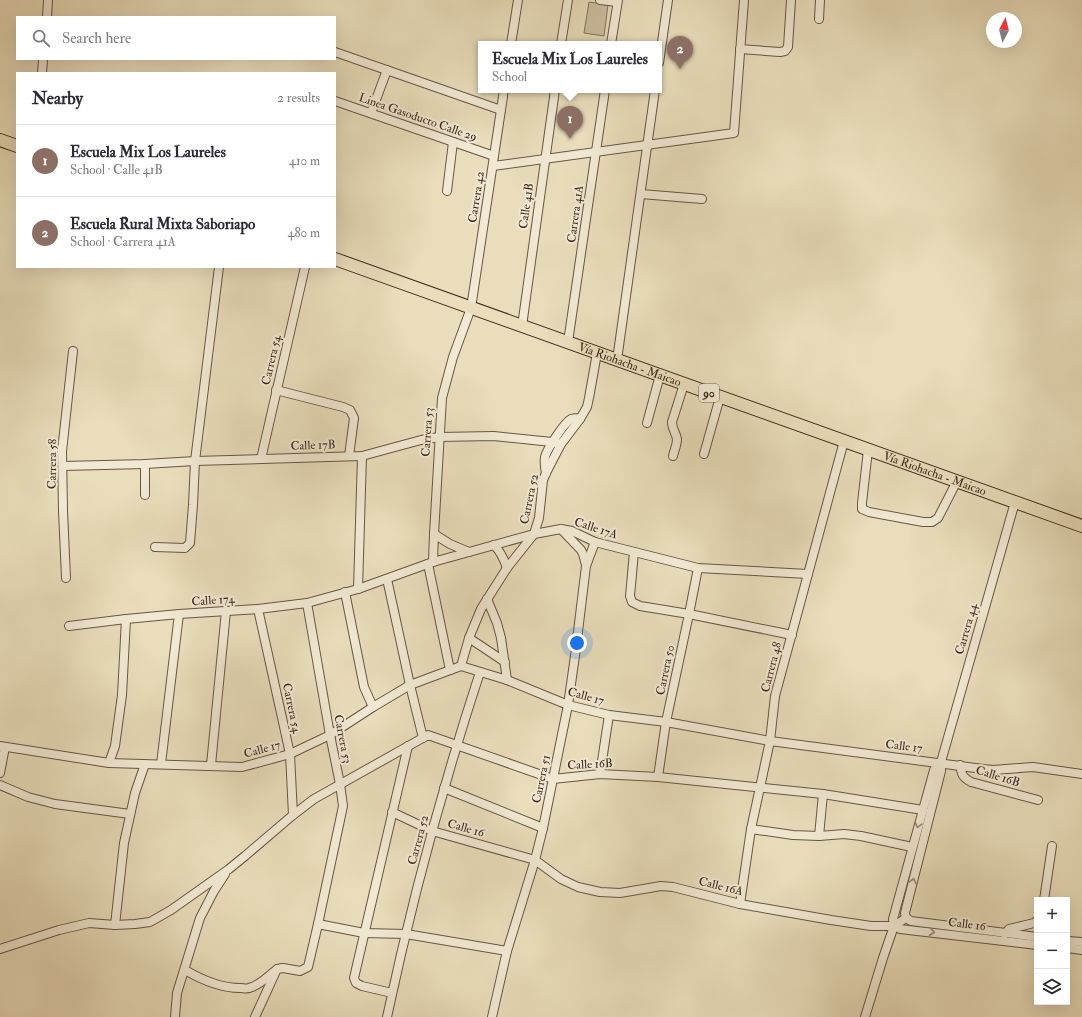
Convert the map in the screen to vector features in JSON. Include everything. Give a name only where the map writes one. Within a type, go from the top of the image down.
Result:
[{"type":"highway","points":[[0,140],[16,146]]},
{"type":"highway","name":"Vía Riohacha - Maicao","points":[[336,259],[1082,526]]},
{"type":"street","points":[[47,16],[48,0]]},
{"type":"street","points":[[511,41],[515,0]]},
{"type":"street","points":[[561,41],[568,0]]},
{"type":"street","points":[[600,0],[618,1],[612,41]]},
{"type":"street","points":[[662,42],[668,0]]},
{"type":"street","points":[[492,166],[734,133],[744,0]]},
{"type":"street","points":[[740,49],[780,52],[785,51],[788,47],[791,0]]},
{"type":"street","points":[[819,19],[820,0]]},
{"type":"street","points":[[336,52],[501,110]]},
{"type":"street","points":[[42,72],[43,60]]},
{"type":"street","points":[[370,113],[387,70]]},
{"type":"street","name":"Carrera 42","points":[[471,308],[504,93]]},
{"type":"street","name":"Calle 41B","points":[[522,326],[555,93]]},
{"type":"street","name":"Carrera 41A","points":[[568,342],[605,93]]},
{"type":"street","points":[[617,360],[655,93]]},
{"type":"street","name":"Linea Gasoducto Calle 29","points":[[336,101],[494,156]]},
{"type":"street","points":[[447,191],[453,142]]},
{"type":"street","points":[[640,194],[702,199]]},
{"type":"street","points":[[155,547],[185,548],[190,543],[195,461],[219,268]]},
{"type":"street","name":"Carrera 54","points":[[261,459],[305,268]]},
{"type":"street","name":"Carrera 53","points":[[450,670],[431,563],[442,398],[453,357],[471,308]]},
{"type":"street","name":"Carrera 58","points":[[66,578],[62,451],[73,351]]},
{"type":"street","name":"Carrera 52","points":[[461,666],[469,638],[481,608],[507,568],[534,534],[539,518],[543,480],[561,444],[580,419],[586,407],[597,353]]},
{"type":"street","points":[[647,423],[660,375]]},
{"type":"street","points":[[673,456],[677,438],[672,422],[684,384]]},
{"type":"street","points":[[276,390],[350,410],[354,418],[349,456]]},
{"type":"street","points":[[704,454],[720,397]]},
{"type":"street","points":[[546,473],[544,463],[545,455],[552,442],[568,422],[576,418],[580,419]]},
{"type":"street","name":"Calle 17B","points":[[62,466],[362,456],[421,440],[439,437],[494,436],[561,444]]},
{"type":"street","name":"Carrera 48","points":[[740,904],[751,829],[770,741],[775,696],[844,441]]},
{"type":"street","points":[[868,450],[862,509],[869,512],[923,522],[932,522],[938,518],[957,482]]},
{"type":"street","points":[[358,589],[362,456]]},
{"type":"street","points":[[145,464],[145,495]]},
{"type":"street","name":"Carrera 44","points":[[906,918],[905,913],[941,771],[941,762],[1015,502]]},
{"type":"street","points":[[561,529],[581,550],[586,566]]},
{"type":"street","name":"Calle 17A","points":[[358,589],[431,563],[534,534],[561,529],[572,531],[595,542],[698,568],[808,574]]},
{"type":"street","points":[[434,534],[450,544],[469,552]]},
{"type":"street","name":"Carrera 51","points":[[492,1017],[507,951],[535,860],[543,828],[568,705],[586,566],[595,542]]},
{"type":"street","points":[[494,545],[501,552],[507,568]]},
{"type":"street","points":[[634,552],[630,596],[632,602],[640,606],[792,634]]},
{"type":"street","name":"Carrera 50","points":[[658,777],[666,722],[690,614],[698,568]]},
{"type":"street","points":[[0,949],[59,930],[89,923],[135,924],[150,922],[171,910],[229,869],[292,815],[314,799],[426,736],[410,685],[387,579]]},
{"type":"street","name":"Calle 174","points":[[69,626],[126,619],[258,609],[307,603],[358,589]]},
{"type":"street","points":[[345,592],[364,687],[372,707]]},
{"type":"street","points":[[487,599],[497,623],[507,680]]},
{"type":"street","name":"Carrera 53","points":[[277,969],[282,968],[300,971],[308,967],[343,806],[307,603]]},
{"type":"street","name":"Carrera 54","points":[[258,609],[290,754],[292,815]]},
{"type":"street","points":[[211,765],[226,611]]},
{"type":"street","points":[[161,764],[179,614]]},
{"type":"street","points":[[109,763],[115,746],[122,695],[126,619]]},
{"type":"street","points":[[469,638],[505,662]]},
{"type":"street","name":"Calle 17","points":[[3,746],[109,763],[242,767],[290,754],[330,735],[372,707],[410,685],[461,666],[507,680],[568,705],[609,715],[666,722],[770,741],[941,762],[993,770],[1033,767],[1082,774]]},
{"type":"street","name":"Carrera 52","points":[[387,1017],[432,831],[456,745],[480,672]]},
{"type":"street","points":[[600,774],[609,715]]},
{"type":"street","name":"Calle 16B","points":[[426,736],[553,779],[600,774],[658,777],[823,794],[923,810]]},
{"type":"street","points":[[0,772],[3,746]]},
{"type":"street","points":[[392,993],[362,986],[356,983],[354,978],[408,746]]},
{"type":"street","name":"Carrera 44","points":[[865,1017],[894,926],[893,919],[934,770],[941,762]]},
{"type":"street","points":[[115,924],[124,843],[135,793],[145,764]]},
{"type":"street","name":"Calle 16B","points":[[960,765],[961,774],[971,782],[1038,800]]},
{"type":"street","points":[[0,785],[28,797],[55,804],[130,814]]},
{"type":"street","points":[[444,788],[543,828]]},
{"type":"street","points":[[819,836],[823,794]]},
{"type":"street","name":"Calle 16","points":[[392,812],[432,831],[535,860]]},
{"type":"street","points":[[751,829],[793,835],[819,836],[844,834],[861,836],[912,847]]},
{"type":"street","points":[[1044,897],[1052,846]]},
{"type":"street","name":"Calle 16A","points":[[535,860],[561,879],[578,887],[600,892],[620,893],[661,886],[673,886],[740,904],[870,926],[894,926]]},
{"type":"street","points":[[175,1017],[177,993],[200,918],[214,891],[229,869]]},
{"type":"street","points":[[894,926],[906,918]]},
{"type":"street","name":"Calle 16","points":[[906,918],[911,921],[1005,937],[1034,944]]},
{"type":"street","points":[[1005,937],[1009,929],[1034,923]]},
{"type":"street","points":[[318,924],[364,933],[406,934],[507,951]]},
{"type":"street","name":"Calle 16","points":[[894,926],[900,929],[1005,937],[1034,937]]},
{"type":"street","points":[[1070,941],[1082,942]]},
{"type":"street","points":[[1070,948],[1082,950]]},
{"type":"street","points":[[185,970],[213,984],[232,988],[249,988],[264,981],[277,969]]},
{"type":"street","points":[[255,1017],[277,969]]},
{"type":"shaded area","points":[[589,2],[608,5],[604,36],[584,33]]},
{"type":"place","name":"Escuela Rural Mixta Saboriapo","points":[[680,69]]},
{"type":"place","name":"Escuela Mix Los Laureles","points":[[570,139]]}]
